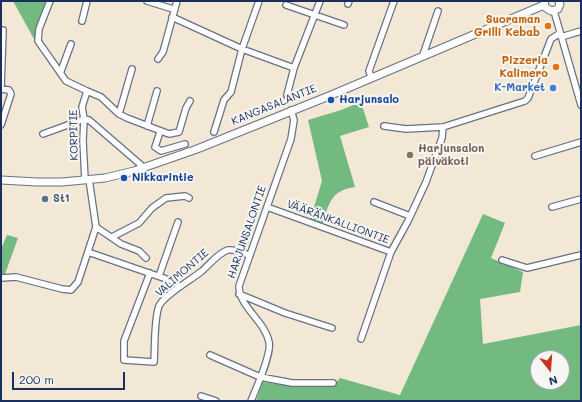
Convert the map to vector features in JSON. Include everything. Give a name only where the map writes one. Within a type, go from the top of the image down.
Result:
[{"type":"main road","points":[[544,3],[548,11],[554,11],[558,9],[560,1]]},
{"type":"main road","name":"KANGASALANTIE","points":[[1,180],[37,182],[87,180],[117,175],[150,166],[197,149],[544,3]]},
{"type":"street","points":[[50,1],[39,30],[38,41],[66,80],[101,97],[119,114],[160,132],[169,134],[178,132],[186,108],[190,101]]},
{"type":"street","points":[[82,21],[86,1]]},
{"type":"street","points":[[147,1],[174,10]]},
{"type":"street","points":[[158,59],[163,52],[177,1]]},
{"type":"street","points":[[214,132],[224,100],[231,92],[242,49],[259,1]]},
{"type":"street","points":[[287,95],[294,68],[320,1]]},
{"type":"street","points":[[371,77],[369,71],[394,1]]},
{"type":"street","points":[[286,5],[344,24]]},
{"type":"street","points":[[423,55],[438,11]]},
{"type":"street","points":[[554,11],[560,35],[578,88],[581,105]]},
{"type":"street","points":[[172,17],[242,49],[294,68]]},
{"type":"street","points":[[1,125],[11,94],[9,90],[1,89],[3,30]]},
{"type":"street","points":[[384,126],[406,129],[444,127],[525,101],[528,98],[551,38],[581,31]]},
{"type":"street","points":[[61,71],[71,44]]},
{"type":"street","points":[[119,114],[132,69]]},
{"type":"street","name":"KORPITIE","points":[[88,91],[82,107],[84,119],[83,141],[87,180],[96,227]]},
{"type":"street","points":[[147,126],[157,91]]},
{"type":"street","name":"HARJUNSALONTIE","points":[[251,401],[267,358],[270,343],[265,331],[239,294],[239,286],[291,139],[294,120],[291,110]]},
{"type":"street","points":[[43,134],[84,119],[90,121],[141,165]]},
{"type":"street","name":"VÄÄRÄNKALLIONTIE","points":[[267,207],[391,252],[426,182],[442,138],[444,127]]},
{"type":"street","points":[[160,132],[155,147],[161,151],[185,144]]},
{"type":"street","points":[[535,156],[581,142]]},
{"type":"street","points":[[112,237],[139,223],[152,208],[166,198],[185,196],[189,198]]},
{"type":"street","points":[[552,207],[581,199]]},
{"type":"street","points":[[374,202],[410,216]]},
{"type":"street","points":[[158,276],[178,222]]},
{"type":"street","points":[[1,278],[16,277],[62,289],[72,290],[78,282],[96,227],[121,244],[139,251],[146,258]]},
{"type":"street","name":"VALIMONTIE","points":[[150,274],[124,341],[124,360],[154,362],[157,313],[160,305],[179,287],[201,271],[219,255],[228,250],[236,250],[250,255]]},
{"type":"street","points":[[88,252],[175,282],[179,287]]},
{"type":"street","points":[[361,339],[391,252]]},
{"type":"street","points":[[502,260],[527,268],[581,255]]},
{"type":"street","points":[[239,294],[285,313],[332,328]]},
{"type":"street","points":[[210,355],[260,378],[292,382],[333,383]]},
{"type":"street","points":[[201,396],[216,401]]},
{"type":"green space","points":[[13,1],[47,1],[34,39]]},
{"type":"green space","points":[[361,102],[369,127],[340,136],[355,187],[340,191],[335,195],[329,205],[322,225],[310,220],[322,181],[308,120]]},
{"type":"green space","points":[[483,214],[505,223],[491,258],[523,272],[520,292],[480,299],[483,344],[581,325],[581,401],[256,401],[263,382],[292,386],[334,385],[340,378],[400,395]]},
{"type":"green space","points":[[7,235],[18,238],[5,274],[1,275],[1,249]]},
{"type":"place","name":"Suoraman Grilli Kebab","points":[[548,26]]},
{"type":"place","name":"Pizzeria Kalimero","points":[[556,67]]},
{"type":"place","name":"K-Market","points":[[553,88]]},
{"type":"place","name":"Harjunsalo","points":[[331,100]]},
{"type":"place","name":"Harjunsalon päiväkoti","points":[[410,155]]},
{"type":"place","name":"Nikkarintie","points":[[124,178]]},
{"type":"place","name":"St1","points":[[45,199]]}]
